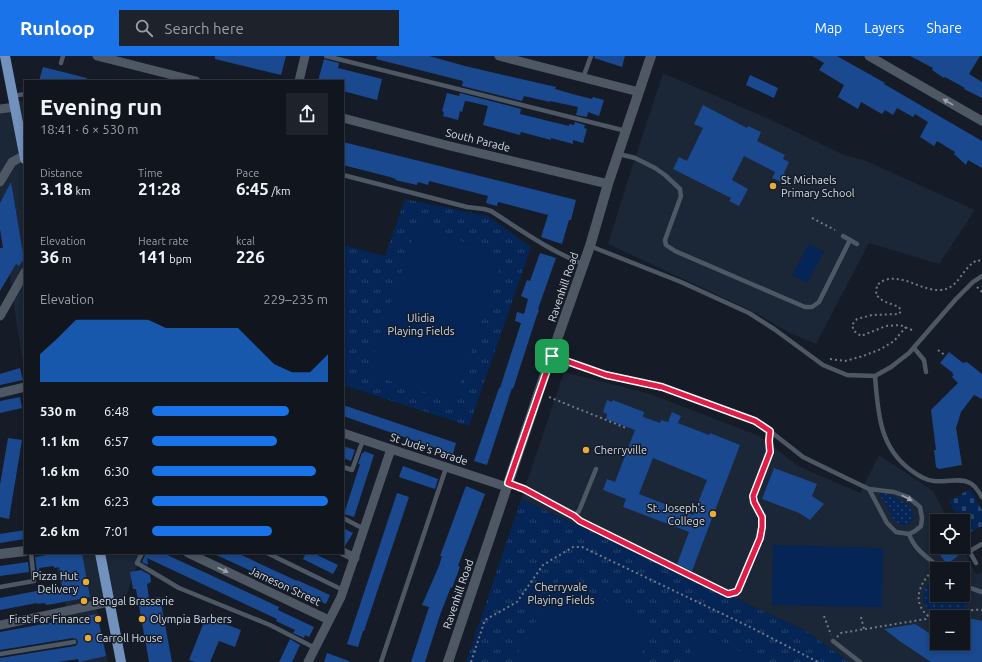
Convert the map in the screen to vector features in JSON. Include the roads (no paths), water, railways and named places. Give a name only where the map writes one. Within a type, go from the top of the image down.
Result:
[{"type":"main road","points":[[5,56],[24,152]]},
{"type":"main road","name":"Ravenhill Road","points":[[448,662],[590,246],[608,184],[652,56]]},
{"type":"main road","points":[[0,554],[24,550]]},
{"type":"main road","points":[[100,554],[119,662]]},
{"type":"street","points":[[97,56],[192,80]]},
{"type":"street","points":[[299,80],[305,56]]},
{"type":"street","points":[[499,56],[639,92]]},
{"type":"street","points":[[869,56],[982,121]]},
{"type":"street","points":[[0,109],[15,107]]},
{"type":"street","name":"South Parade","points":[[344,118],[450,146],[608,184]]},
{"type":"street","points":[[0,182],[12,162],[24,157]]},
{"type":"street","points":[[0,316],[24,274]]},
{"type":"street","points":[[0,393],[24,387]]},
{"type":"street","name":"St Jude's Parade","points":[[344,433],[446,468],[508,485]]},
{"type":"street","points":[[308,662],[343,590],[391,450]]},
{"type":"street","points":[[344,553],[354,558]]},
{"type":"street","name":"Jameson Street","points":[[190,554],[329,620]]},
{"type":"street","points":[[0,625],[109,602]]},
{"type":"lane","points":[[61,63],[63,56]]},
{"type":"lane","points":[[326,56],[626,131]]},
{"type":"lane","points":[[583,78],[591,56]]},
{"type":"lane","points":[[13,96],[24,94]]},
{"type":"lane","points":[[619,154],[635,158],[655,168],[665,174],[680,189],[682,196],[664,240],[666,245],[675,251],[805,307],[812,307],[819,302],[850,240]]},
{"type":"lane","points":[[344,175],[467,207],[491,211],[530,236],[583,264]]},
{"type":"lane","points":[[843,236],[857,244]]},
{"type":"lane","points":[[590,246],[682,282],[749,314],[774,329],[823,365],[847,375],[875,376],[891,367],[910,353],[956,299],[973,282],[982,276]]},
{"type":"lane","points":[[914,348],[924,360],[926,372]]},
{"type":"lane","points":[[552,356],[606,375],[662,387],[755,421],[804,457],[846,478],[869,489],[894,492],[908,497],[920,507],[922,518],[921,526],[909,534],[896,532],[887,523],[869,489]]},
{"type":"lane","points":[[875,376],[877,401],[882,430],[892,452],[906,467],[923,478],[936,482],[964,481],[972,483],[982,496]]},
{"type":"lane","points":[[508,485],[524,489],[574,516],[580,521],[728,594],[738,590],[760,538],[762,517],[754,502],[753,496],[770,452],[770,431]]},
{"type":"lane","points":[[344,467],[352,470],[363,440]]},
{"type":"lane","points":[[381,662],[446,468]]},
{"type":"lane","points":[[574,516],[579,511],[596,469]]},
{"type":"lane","points":[[344,519],[364,529]]},
{"type":"lane","points":[[909,534],[916,548],[932,562]]},
{"type":"lane","points":[[976,563],[970,551],[982,544]]},
{"type":"lane","points":[[0,587],[34,582],[31,554]]},
{"type":"lane","points":[[142,554],[137,563],[179,588],[270,625],[315,648]]},
{"type":"lane","points":[[269,554],[343,590]]},
{"type":"lane","points":[[970,588],[982,592]]},
{"type":"lane","points":[[833,641],[860,662]]},
{"type":"lane","points":[[0,654],[74,642]]},
{"type":"place","name":"St Michaels Primary School","points":[[773,186]]},
{"type":"place","name":"Cherryville","points":[[586,450]]},
{"type":"place","name":"St. Joseph's College","points":[[713,514]]},
{"type":"place","name":"Pizza Hut Delivery","points":[[86,582]]},
{"type":"place","name":"Bengal Brasserie","points":[[84,601]]},
{"type":"place","name":"First For Finance","points":[[98,619]]},
{"type":"place","name":"Olympia Barbers","points":[[142,619]]},
{"type":"place","name":"Carroll House","points":[[88,638]]},
{"type":"park label","name":"Ulidia Playing Fields","points":[[421,324]]},
{"type":"park label","name":"Cherryvale Playing Fields","points":[[561,593]]}]
